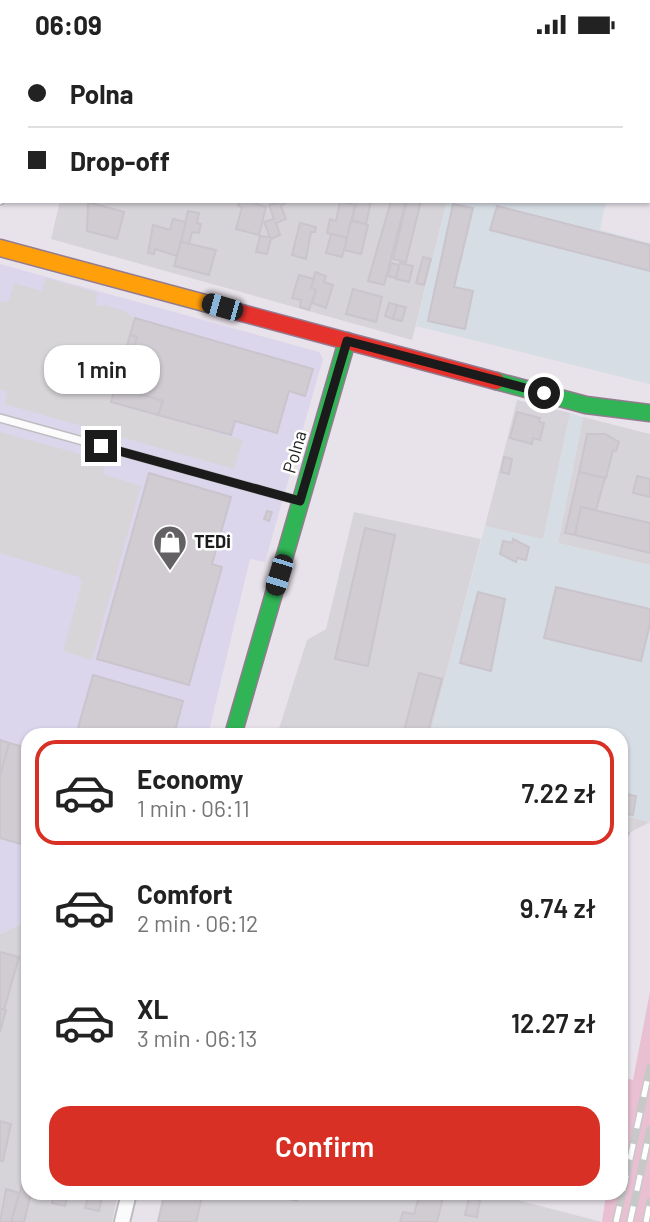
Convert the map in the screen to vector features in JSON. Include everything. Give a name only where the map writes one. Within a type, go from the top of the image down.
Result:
[{"type":"street","points":[[0,248],[586,405],[650,412]]},
{"type":"street","name":"Polna","points":[[235,728],[347,341]]},
{"type":"street","points":[[122,1222],[127,1200]]},
{"type":"lane","points":[[0,418],[300,501]]},
{"type":"shaded area","points":[[60,203],[446,203],[412,340],[51,239]]},
{"type":"shaded area","points":[[447,203],[606,203],[600,230],[650,243],[650,384],[416,326]]},
{"type":"shaded area","points":[[0,264],[319,352],[323,359],[265,562],[250,559],[210,728],[21,728],[21,924],[0,934]]},
{"type":"shaded area","points":[[46,278],[98,293],[95,306],[104,305],[122,310],[134,318],[111,403],[243,440],[234,469],[4,404],[7,392],[0,389],[0,302],[9,301],[14,283],[42,291]]},
{"type":"shaded area","points":[[517,400],[570,413],[543,540],[485,526]]},
{"type":"shaded area","points":[[570,413],[583,417],[558,543],[650,565],[650,822],[628,817],[628,728],[432,728],[485,526],[543,539]]},
{"type":"shaded area","points":[[583,417],[650,434],[650,565],[558,543]]},
{"type":"shaded area","points":[[0,432],[106,461],[103,474],[141,486],[92,660],[63,651],[82,582],[79,577],[0,553]]},
{"type":"shaded area","points":[[354,512],[481,539],[432,728],[279,728],[307,640],[326,629]]},
{"type":"shaded area","points":[[628,817],[650,822],[628,835]]},
{"type":"shaded area","points":[[21,924],[21,1200],[117,1200],[112,1222],[0,1222],[0,934]]},
{"type":"shaded area","points":[[650,992],[650,1222],[602,1222],[605,1200],[628,1200],[628,1079],[633,1080]]},
{"type":"shaded area","points":[[162,1200],[518,1200],[602,1222],[157,1222]]},
{"type":"building","points":[[88,203],[124,212],[117,239],[87,231]]},
{"type":"building","points":[[239,203],[256,203],[266,207],[259,235],[236,229],[242,207],[238,206]]},
{"type":"building","points":[[286,203],[281,206],[286,219],[276,223],[280,235],[271,239],[267,254],[256,252],[260,236],[270,237],[264,222],[274,219],[269,205]]},
{"type":"building","points":[[340,203],[355,205],[347,238],[327,233],[330,219],[336,221]]},
{"type":"building","points":[[356,203],[371,203],[366,224],[352,220]]},
{"type":"building","points":[[390,203],[405,203],[384,285],[368,281]]},
{"type":"building","points":[[407,203],[421,203],[406,262],[393,259]]},
{"type":"building","points":[[453,204],[473,208],[454,287],[473,291],[465,329],[428,321]]},
{"type":"building","points":[[497,206],[650,245],[650,271],[490,230]]},
{"type":"building","points":[[188,211],[199,213],[197,223],[201,224],[199,233],[192,232],[189,244],[181,242]]},
{"type":"building","points":[[173,219],[186,222],[177,256],[155,249],[154,254],[148,253],[153,225],[170,230]]},
{"type":"building","points":[[351,221],[368,225],[361,254],[344,250]]},
{"type":"building","points":[[300,223],[316,227],[315,232],[311,232],[306,259],[292,255]]},
{"type":"building","points":[[331,234],[347,238],[342,257],[326,253]]},
{"type":"building","points":[[181,242],[216,250],[209,275],[174,266]]},
{"type":"building","points":[[423,257],[431,259],[424,285],[416,283]]},
{"type":"building","points":[[391,263],[399,265],[396,278],[388,276]]},
{"type":"building","points":[[400,263],[413,266],[409,282],[396,279]]},
{"type":"building","points":[[315,272],[326,276],[324,282],[333,285],[326,308],[312,303],[316,290],[311,288]]},
{"type":"building","points":[[299,275],[314,279],[311,288],[316,290],[309,310],[300,307],[301,300],[292,298]]},
{"type":"building","points":[[353,289],[382,297],[376,322],[346,314]]},
{"type":"building","points":[[389,303],[397,305],[393,319],[385,316]]},
{"type":"building","points":[[397,305],[406,307],[402,321],[393,319]]},
{"type":"building","points":[[135,318],[313,369],[305,396],[289,391],[277,433],[235,421],[231,435],[158,415],[163,401],[122,389],[137,337],[130,335]]},
{"type":"building","points":[[130,335],[137,337],[122,389],[163,401],[158,415],[111,402]]},
{"type":"building","points":[[517,412],[540,418],[539,422],[544,423],[540,440],[533,438],[532,444],[510,438]]},
{"type":"building","points":[[587,434],[605,434],[619,442],[616,451],[613,450],[606,478],[579,472]]},
{"type":"building","points":[[504,457],[512,459],[509,474],[501,472]]},
{"type":"building","points":[[579,472],[605,478],[596,510],[581,507],[575,535],[565,533]]},
{"type":"building","points":[[149,473],[231,497],[212,564],[222,567],[189,685],[97,659]]},
{"type":"building","points":[[637,476],[650,479],[650,497],[633,493]]},
{"type":"building","points":[[581,507],[650,523],[650,553],[575,535]]},
{"type":"building","points":[[267,511],[272,512],[269,521],[264,519]]},
{"type":"building","points":[[365,528],[395,535],[368,666],[335,659]]},
{"type":"building","points":[[513,539],[529,547],[526,560],[517,558],[516,562],[500,554],[503,541],[512,543]]},
{"type":"building","points":[[556,587],[650,609],[650,624],[641,661],[544,638]]},
{"type":"building","points":[[478,592],[505,599],[491,671],[460,663]]},
{"type":"building","points":[[419,673],[442,679],[429,728],[405,728]]},
{"type":"building","points":[[93,675],[183,701],[176,728],[78,728]]},
{"type":"building","points":[[0,740],[9,743],[0,777]]},
{"type":"building","points":[[9,743],[21,746],[21,844],[0,838],[0,777]]},
{"type":"building","points":[[628,794],[636,796],[633,815],[628,814]]},
{"type":"building","points":[[0,952],[19,957],[4,1010],[0,1009]]},
{"type":"building","points":[[0,1009],[6,1010],[0,1032]]},
{"type":"building","points":[[0,1121],[11,1124],[3,1161],[0,1161]]},
{"type":"building","points":[[6,1189],[19,1193],[11,1222],[0,1222]]},
{"type":"building","points":[[21,1189],[21,1200],[29,1200],[24,1222],[11,1222]]},
{"type":"building","points":[[53,1200],[66,1200],[65,1206],[52,1203]]},
{"type":"building","points":[[87,1200],[101,1200],[99,1211],[85,1208]]},
{"type":"building","points":[[163,1200],[201,1200],[196,1222],[158,1222]]},
{"type":"building","points":[[418,1200],[442,1200],[437,1222],[400,1222],[403,1212],[414,1214]]},
{"type":"building","points":[[469,1200],[480,1200],[477,1217],[465,1215]]},
{"type":"railway","points":[[628,1168],[650,1068]]},
{"type":"railway","points":[[630,1222],[650,1130]]},
{"type":"railway","points":[[616,1222],[621,1200]]},
{"type":"railway","points":[[646,1222],[650,1202]]},
{"type":"traffic: fast","points":[[235,728],[347,341]]},
{"type":"traffic: fast","points":[[496,381],[586,405],[650,413]]},
{"type":"traffic: slow","points":[[0,248],[212,305]]},
{"type":"traffic: jam","points":[[212,305],[496,381]]},
{"type":"place","name":"TEDi","points":[[170,572]]},
{"type":"route","points":[[101,446],[300,501],[347,341],[544,393]]}]
